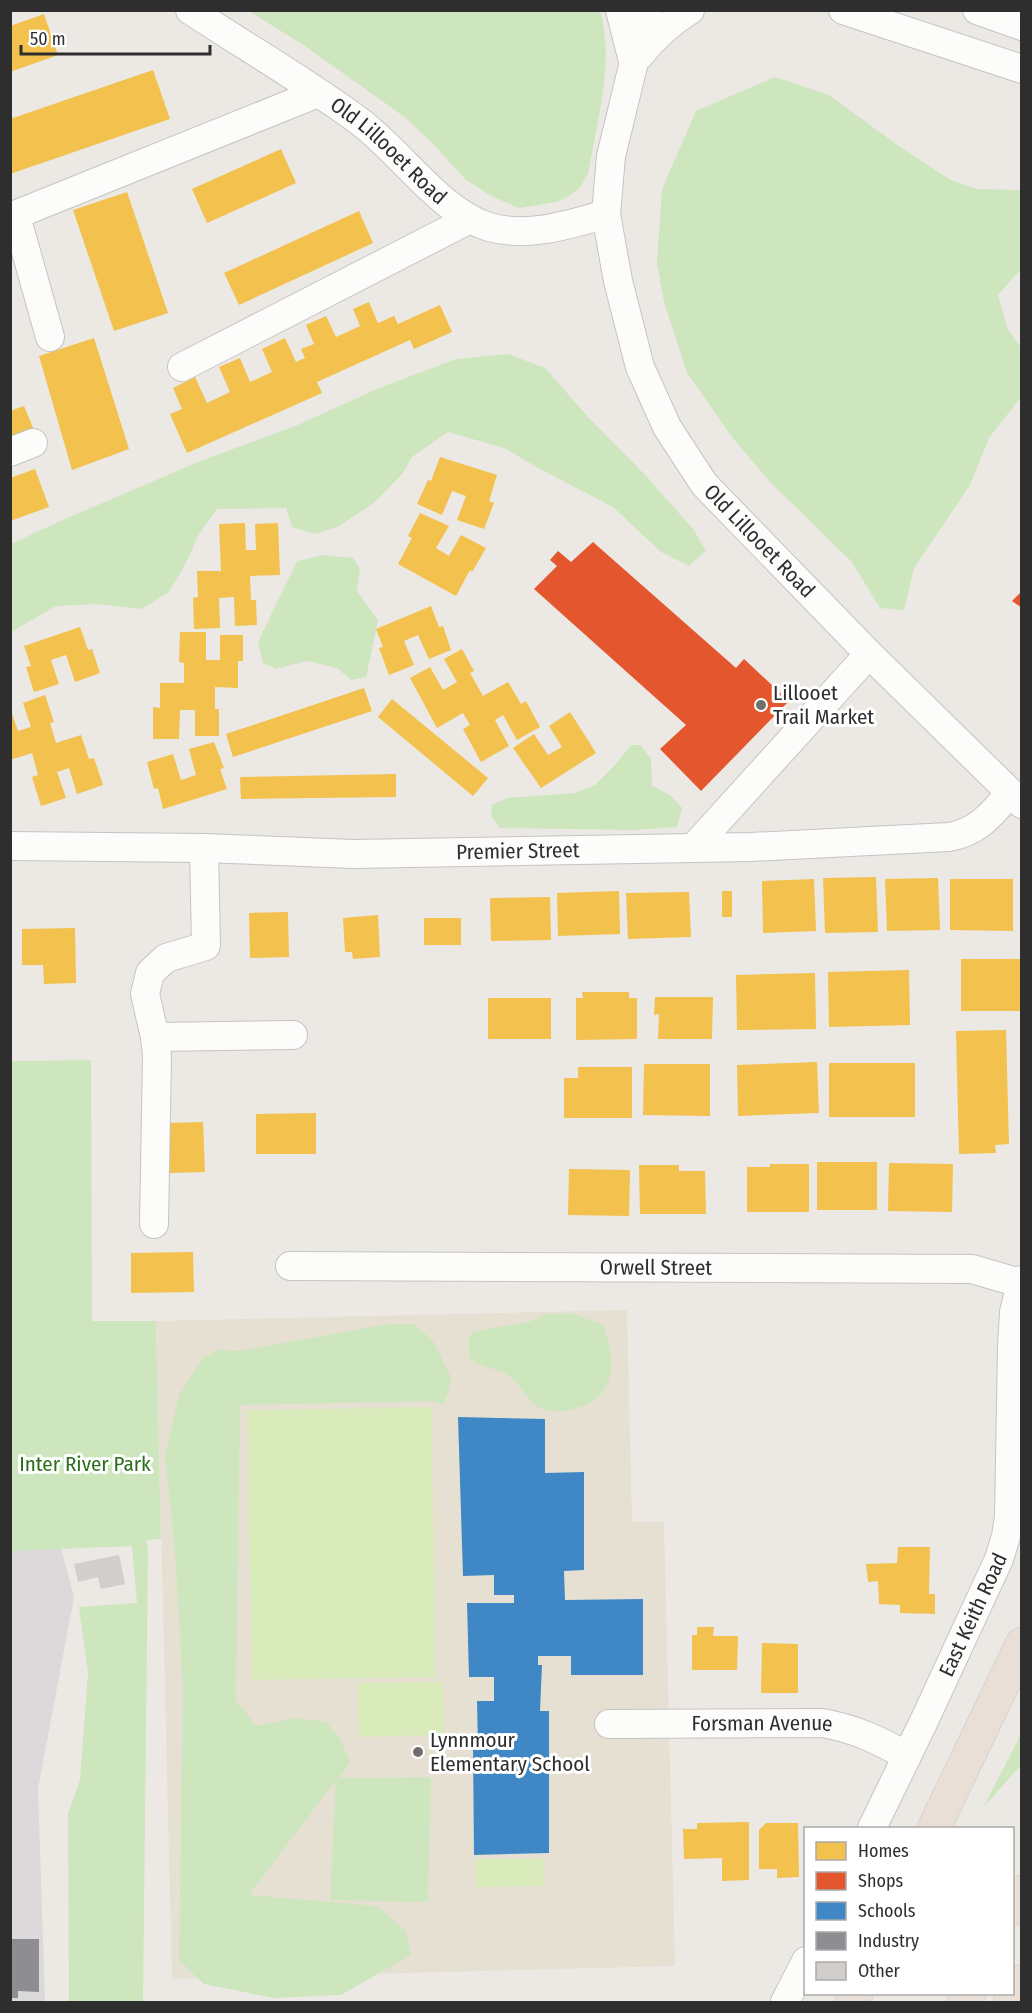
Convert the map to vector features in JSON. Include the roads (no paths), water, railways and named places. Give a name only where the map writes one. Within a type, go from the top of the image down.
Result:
[{"type":"highway","points":[[934,1827],[1022,1644]]},
{"type":"highway","points":[[1014,1906],[1022,1892]]},
{"type":"highway","points":[[1010,2002],[1022,1981]]},
{"type":"street","name":"Old Lillooet Road","points":[[190,10],[360,122],[443,198],[470,219],[490,227],[511,231],[570,225],[606,214]]},
{"type":"street","points":[[620,10],[634,62]]},
{"type":"street","name":"Old Lillooet Road","points":[[648,10],[612,156],[606,214],[618,281],[640,367],[667,427],[704,484],[869,654],[1016,798]]},
{"type":"street","points":[[634,62],[652,39],[690,10]]},
{"type":"street","points":[[843,10],[1022,69]]},
{"type":"street","points":[[977,10],[1022,26]]},
{"type":"street","points":[[50,337],[13,217],[318,93]]},
{"type":"street","points":[[182,367],[470,219]]},
{"type":"street","points":[[694,847],[869,654]]},
{"type":"street","name":"Premier Street","points":[[10,846],[204,848],[354,854],[751,847],[962,835],[975,829],[1016,798]]},
{"type":"street","points":[[154,1224],[157,1056],[155,1037],[144,994],[150,973],[166,958],[206,946],[204,848]]},
{"type":"street","points":[[155,1037],[293,1035]]},
{"type":"street","name":"Orwell Street","points":[[290,1266],[972,1269],[1021,1281]]},
{"type":"street","name":"East Keith Road","points":[[872,1827],[999,1559],[1006,1536],[1010,1516],[1011,1347],[1014,1312],[1021,1281]]},
{"type":"street","name":"Forsman Avenue","points":[[609,1724],[822,1723],[870,1736],[908,1756]]},
{"type":"street","points":[[784,2002],[804,1965]]},
{"type":"place","name":"Lillooet Trail Market","points":[[761,705]]},
{"type":"place","name":"Lynnmour Elementary School","points":[[418,1752]]},
{"type":"park label","name":"Inter River Park","points":[[85,1464]]}]
